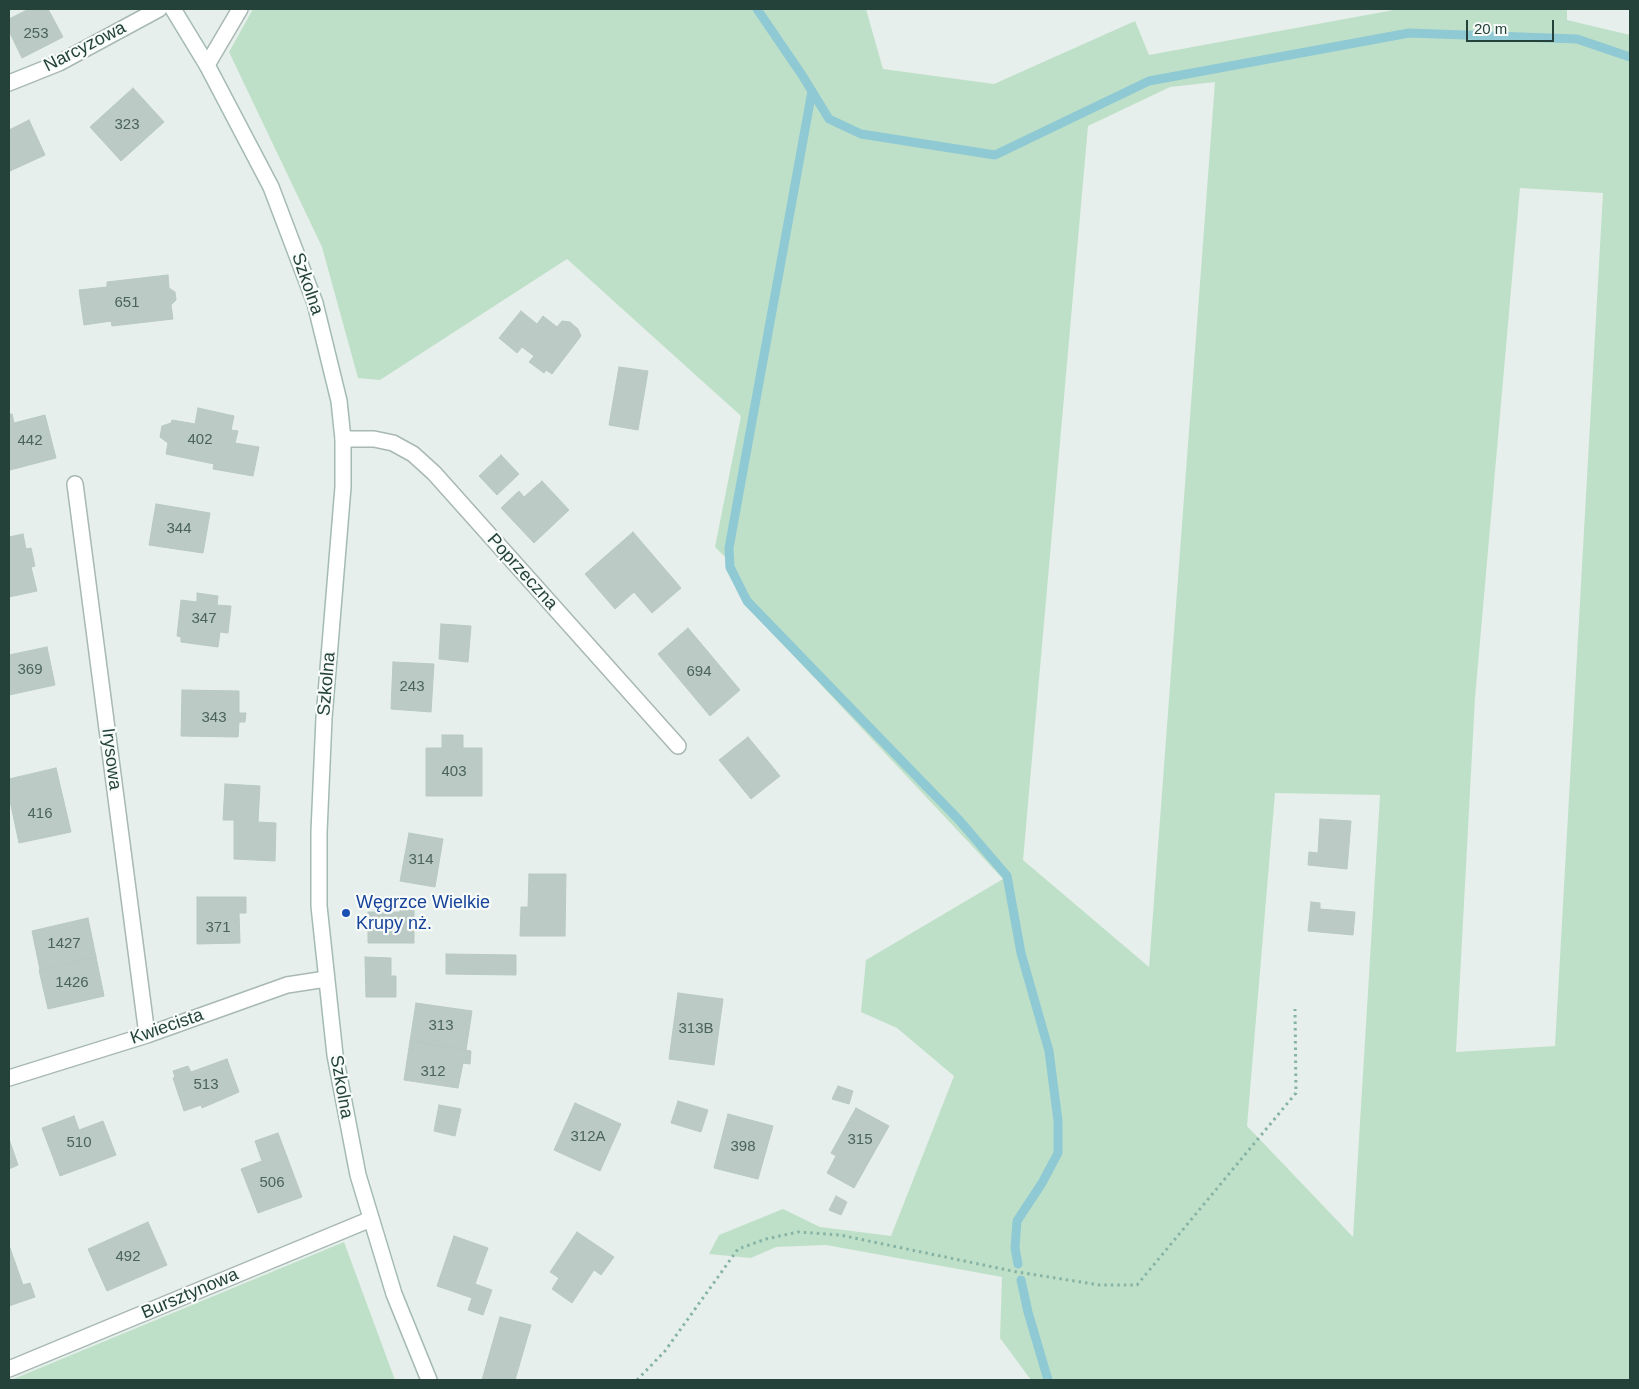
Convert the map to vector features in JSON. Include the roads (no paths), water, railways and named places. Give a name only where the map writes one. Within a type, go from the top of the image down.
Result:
[{"type":"street","name":"Narcyzowa","points":[[9,83],[58,62],[159,9]]},
{"type":"street","name":"Szkolna","points":[[173,9],[207,64],[271,187],[298,257],[329,352],[339,401],[343,439],[340,534],[324,718],[319,832],[319,906],[335,1055],[348,1130],[371,1220],[394,1294],[429,1380]]},
{"type":"street","points":[[207,64],[240,9]]},
{"type":"street","name":"Poprzeczna","points":[[343,439],[374,439],[393,444],[413,454],[434,473],[678,746]]},
{"type":"street","name":"Irysowa","points":[[76,484],[147,1035]]},
{"type":"street","name":"Kwiecista","points":[[9,1076],[147,1035],[287,985],[326,979]]},
{"type":"street","name":"Bursztynowa","points":[[9,1369],[371,1220]]},
{"type":"waterway","points":[[757,9],[802,75],[829,119],[861,134],[995,155],[1149,81],[1409,33],[1577,39],[1630,57]]},
{"type":"waterway","points":[[812,91],[729,548],[730,567],[747,601],[959,820],[1007,876],[1021,953],[1049,1051],[1058,1121],[1058,1153],[1042,1183],[1017,1221],[1015,1248],[1018,1264]]},
{"type":"waterway","points":[[1021,1280],[1028,1312],[1048,1380]]},
{"type":"place","name":"Węgrzce Wielkie Krupy nż.","points":[[346,913]]}]
